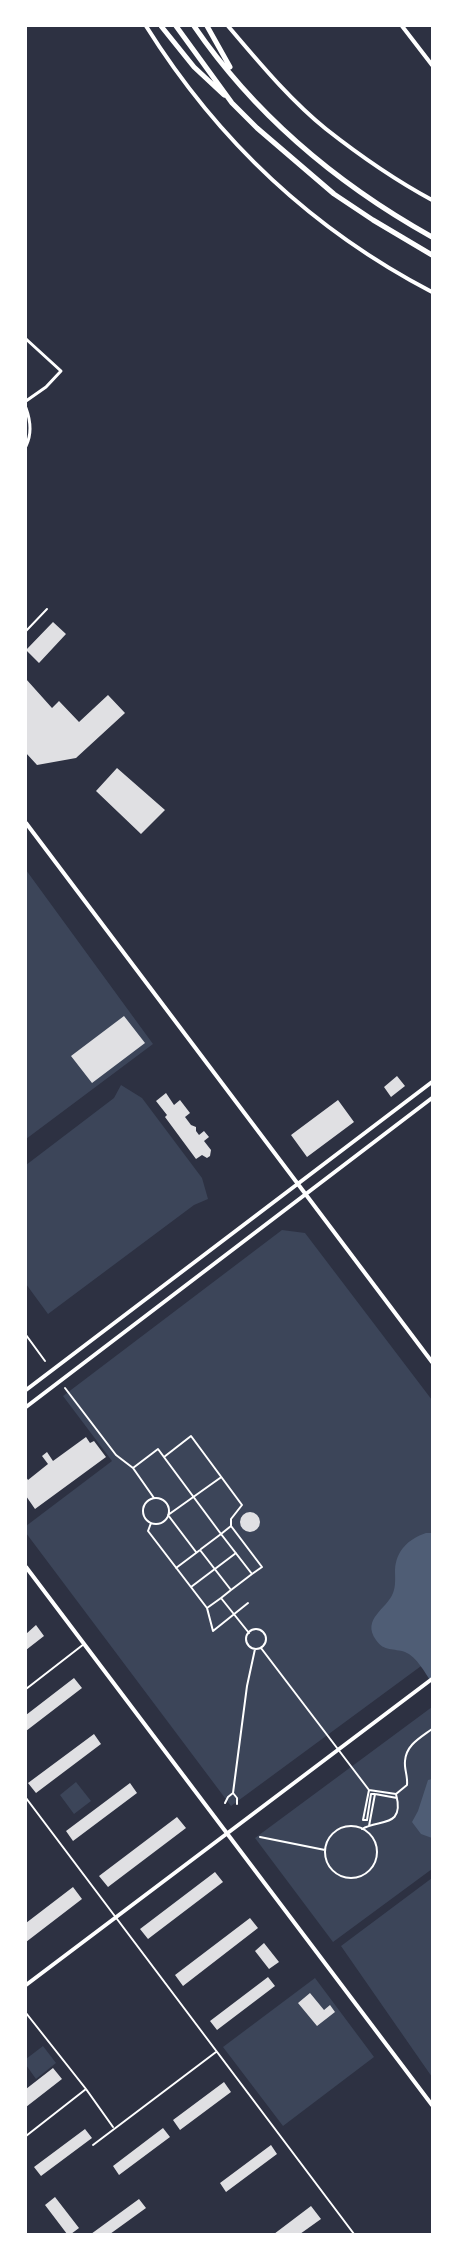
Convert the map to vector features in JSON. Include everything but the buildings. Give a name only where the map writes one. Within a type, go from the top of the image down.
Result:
[{"type":"highway","points":[[161,26],[194,67],[257,128],[334,194],[432,255]]},
{"type":"highway","points":[[176,26],[232,103]]},
{"type":"highway","points":[[194,26],[236,79],[295,142],[337,177],[432,237]]},
{"type":"highway","points":[[207,26],[236,79]]},
{"type":"street","points":[[146,26],[163,54],[208,114],[249,159],[294,202],[346,241],[399,275],[432,292]]},
{"type":"street","points":[[228,26],[270,75],[324,128],[405,186],[432,200]]},
{"type":"street","points":[[402,26],[432,64]]},
{"type":"street","points":[[26,339],[61,371],[46,387],[26,401]]},
{"type":"street","points":[[26,408],[30,427],[26,446]]},
{"type":"street","points":[[26,631],[48,609]]},
{"type":"street","points":[[26,823],[432,1362]]},
{"type":"street","points":[[26,1390],[432,1082]]},
{"type":"street","points":[[26,1407],[432,1098]]},
{"type":"street","points":[[26,1335],[45,1361]]},
{"type":"street","points":[[65,1388],[116,1455],[133,1468],[154,1498]]},
{"type":"street","points":[[163,1457],[190,1436],[242,1504],[231,1519],[231,1526],[262,1567],[207,1608]]},
{"type":"street","points":[[133,1468],[158,1449],[252,1574]]},
{"type":"street","points":[[196,1552],[168,1515],[166,1503],[159,1498],[154,1498],[146,1501],[142,1509],[144,1518],[151,1523],[163,1521],[168,1515],[221,1477]]},
{"type":"street","points":[[151,1523],[148,1531],[207,1608],[213,1630],[248,1603]]},
{"type":"street","points":[[176,1568],[231,1526]]},
{"type":"street","points":[[200,1550],[231,1590]]},
{"type":"street","points":[[191,1587],[236,1553]]},
{"type":"street","points":[[26,1567],[432,2105]]},
{"type":"street","points":[[221,1598],[249,1633],[247,1643],[255,1649],[261,1648],[266,1641],[263,1632],[255,1630],[249,1633]]},
{"type":"street","points":[[26,1689],[84,1644]]},
{"type":"street","points":[[261,1648],[369,1790],[397,1796]]},
{"type":"street","points":[[225,1803],[233,1793],[255,1649]]},
{"type":"street","points":[[26,1985],[430,1681]]},
{"type":"street","points":[[397,1796],[407,1785],[408,1775],[404,1764],[408,1748],[432,1729]]},
{"type":"street","points":[[369,1790],[363,1820],[367,1820],[371,1794],[397,1796]]},
{"type":"street","points":[[233,1793],[237,1798],[237,1804]]},
{"type":"street","points":[[369,1826],[375,1794]]},
{"type":"street","points":[[362,1829],[389,1822],[395,1816],[399,1806],[397,1796]]},
{"type":"street","points":[[26,1798],[354,2235]]},
{"type":"street","points":[[347,1827],[362,1829],[370,1835],[377,1850],[373,1867],[367,1873],[351,1878],[343,1877],[330,1867],[325,1850],[332,1835],[339,1830],[347,1827]]},
{"type":"street","points":[[260,1837],[325,1850]]},
{"type":"street","points":[[26,2013],[86,2089],[114,2129]]},
{"type":"street","points":[[93,2145],[216,2052]]},
{"type":"street","points":[[26,2136],[86,2089]]},
{"type":"shaded area","points":[[26,870],[153,1044],[26,1139]]},
{"type":"shaded area","points":[[121,1085],[142,1098],[202,1178],[208,1199],[194,1205],[48,1314],[26,1284],[26,1165],[114,1098]]},
{"type":"shaded area","points":[[282,1230],[305,1233],[432,1400],[432,1658],[231,1806],[26,1533],[26,1526],[112,1461],[63,1396]]},
{"type":"shaded area","points":[[426,1533],[432,1533],[432,1683],[409,1654],[379,1644],[372,1633],[371,1626],[393,1593],[398,1557],[409,1542]]},
{"type":"shaded area","points":[[432,1707],[432,1869],[333,1942],[255,1838]]},
{"type":"shaded area","points":[[432,1779],[432,1838],[421,1834],[412,1822],[428,1780]]},
{"type":"shaded area","points":[[76,1782],[91,1801],[74,1814],[60,1795]]},
{"type":"shaded area","points":[[432,1878],[432,2077],[341,1946]]},
{"type":"shaded area","points":[[315,1978],[374,2057],[283,2126],[223,2047]]},
{"type":"shaded area","points":[[43,2046],[56,2063],[36,2079],[26,2065],[26,2059]]}]
